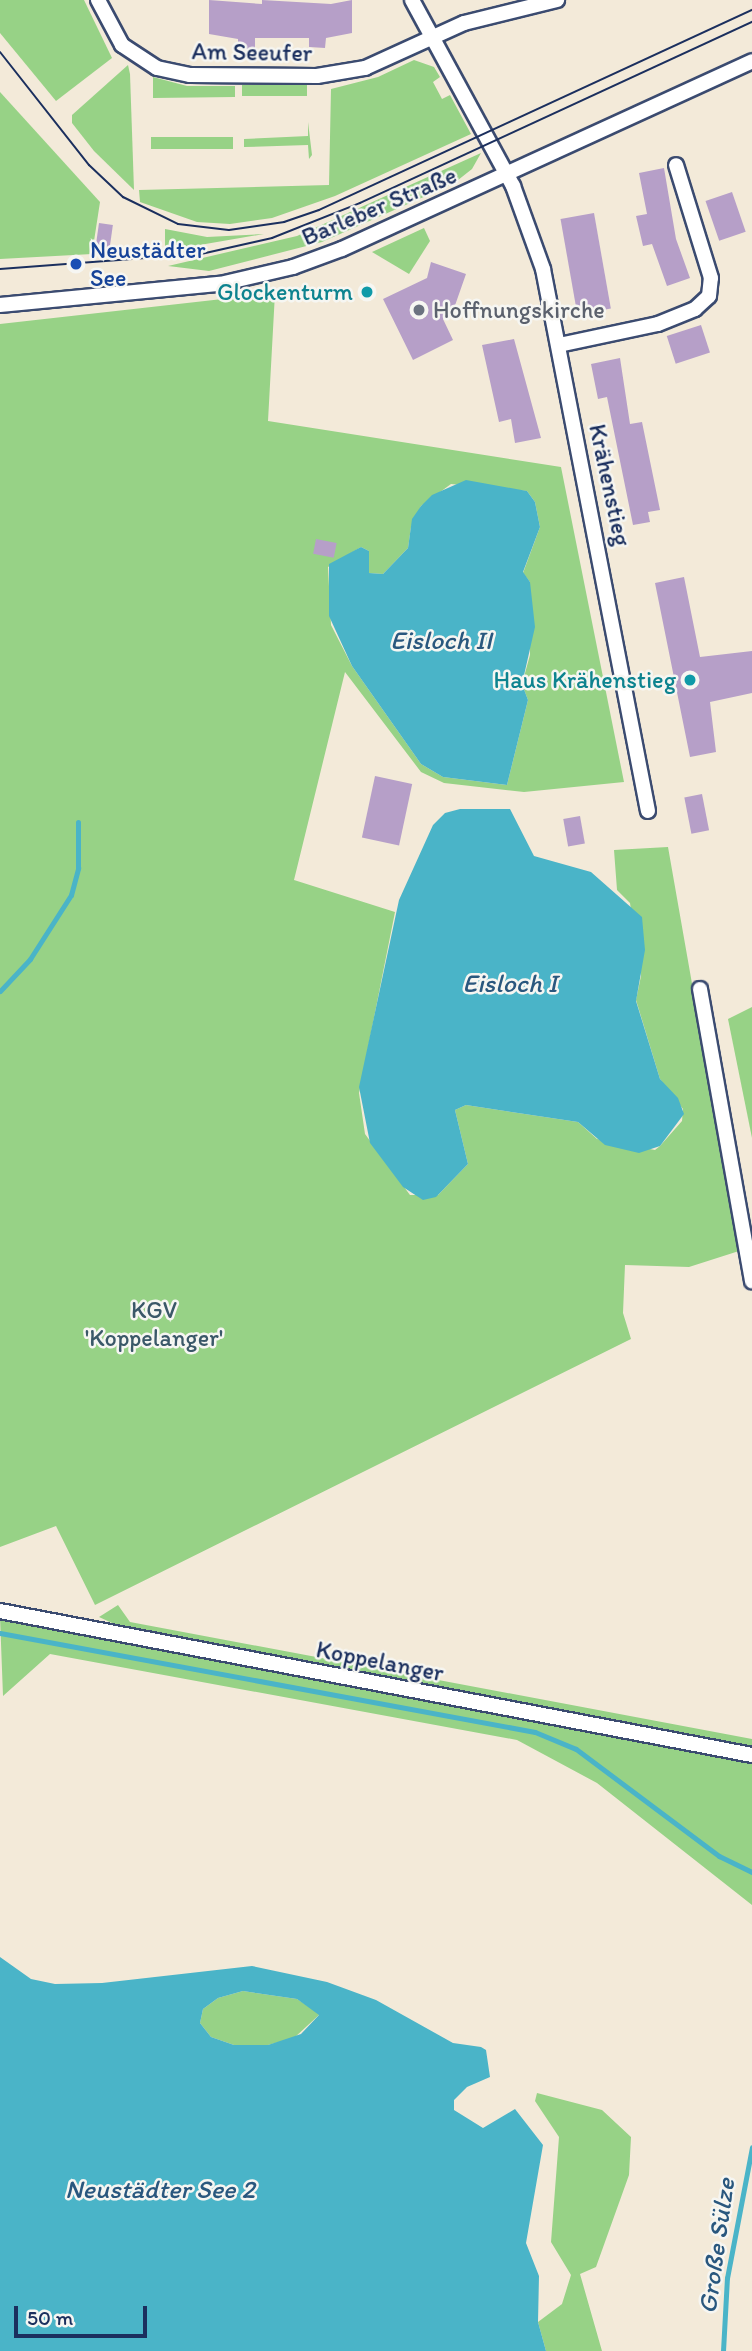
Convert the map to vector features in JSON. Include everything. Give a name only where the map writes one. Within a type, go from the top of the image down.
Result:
[{"type":"street","name":"Am Seeufer","points":[[98,0],[111,30],[129,52],[157,68],[181,74],[334,75],[380,62],[432,35],[556,0]]},
{"type":"street","name":"Krähenstieg","points":[[412,0],[507,174],[540,261],[559,345],[648,811]]},
{"type":"street","name":"Barleber Straße","points":[[0,305],[257,277],[342,249],[752,61]]},
{"type":"street","points":[[559,345],[658,324],[695,309],[709,296],[710,274],[676,165]]},
{"type":"street","points":[[700,989],[752,1281]]},
{"type":"street","name":"Koppelanger","points":[[0,1611],[752,1755]]},
{"type":"green space","points":[[0,0],[84,0],[112,58],[56,101],[0,33]]},
{"type":"green space","points":[[414,60],[434,67],[440,77],[433,82],[442,99],[450,95],[471,134],[335,196],[272,218],[230,224],[197,222],[140,202],[139,190],[329,185],[331,89],[378,77]]},
{"type":"green space","points":[[128,65],[134,190],[94,151],[72,123],[72,115]]},
{"type":"green space","points":[[153,77],[187,86],[235,86],[235,97],[153,98]]},
{"type":"green space","points":[[242,85],[307,85],[307,96],[242,96]]},
{"type":"green space","points":[[0,92],[100,202],[92,254],[0,259]]},
{"type":"green space","points":[[308,122],[312,155],[309,159],[308,145],[244,147],[244,139],[308,136]]},
{"type":"green space","points":[[151,137],[233,137],[233,149],[151,149]]},
{"type":"green space","points":[[481,153],[472,169],[453,184],[322,242],[209,271],[168,266],[297,236]]},
{"type":"green space","points":[[424,228],[430,241],[409,274],[372,252]]},
{"type":"green space","points":[[165,229],[207,237],[264,234],[165,251]]},
{"type":"green space","name":"KGV 'Koppelanger'","points":[[275,293],[268,421],[561,467],[624,782],[524,792],[444,783],[421,772],[345,672],[294,880],[395,912],[359,1093],[365,1134],[410,1195],[438,1195],[468,1164],[455,1110],[466,1105],[578,1122],[597,1139],[655,1150],[682,1121],[683,1109],[660,1079],[636,1000],[641,976],[630,903],[617,890],[614,850],[668,847],[739,1251],[689,1267],[625,1265],[623,1313],[631,1339],[95,1605],[56,1526],[0,1547],[0,324]],"holes":[[[451,484],[527,491],[535,502],[540,527],[523,573],[530,582],[530,655],[522,684],[528,700],[507,785],[443,777],[421,764],[352,666],[331,625],[328,567],[361,547],[369,551],[369,573],[383,574],[408,548],[411,527],[421,506]]]},
{"type":"green space","points":[[752,1007],[752,1138],[728,1019]]},
{"type":"green space","points":[[118,1605],[130,1622],[752,1739],[752,1749],[123,1628],[99,1617]]},
{"type":"green space","points":[[0,1617],[752,1760],[752,1905],[597,1783],[517,1740],[50,1654],[3,1696]]},
{"type":"green space","points":[[243,1991],[297,1999],[320,2014],[294,2038],[268,2045],[234,2045],[211,2037],[200,2023],[203,2009],[218,1998]]},
{"type":"green space","points":[[537,2093],[602,2110],[631,2137],[629,2175],[596,2267],[580,2274],[602,2351],[546,2351],[538,2322],[562,2304],[571,2275],[551,2242],[559,2137],[535,2101]]},
{"type":"water","name":"Eisloch II","points":[[466,480],[527,491],[535,502],[540,527],[523,572],[530,582],[535,627],[522,684],[528,700],[507,785],[443,777],[421,764],[352,666],[329,616],[329,564],[361,547],[369,551],[369,573],[383,574],[408,548],[412,519],[421,506],[432,495]]},
{"type":"water","name":"Eisloch I","points":[[460,809],[510,809],[534,856],[591,872],[642,917],[645,950],[636,1001],[660,1079],[678,1098],[684,1114],[660,1146],[639,1153],[605,1145],[578,1122],[466,1105],[455,1110],[468,1164],[436,1197],[423,1200],[403,1187],[370,1143],[359,1087],[399,900],[433,825],[445,813]]},
{"type":"water","name":"Neustädter See 2","points":[[0,1957],[31,1979],[55,1984],[102,1983],[252,1966],[327,1982],[376,2000],[453,2043],[486,2050],[490,2077],[467,2087],[454,2100],[454,2110],[483,2128],[515,2109],[543,2145],[526,2243],[539,2276],[538,2322],[546,2351],[0,2351]],"holes":[[[243,1991],[297,1999],[319,2015],[301,2034],[268,2045],[234,2045],[211,2037],[200,2023],[203,2009],[218,1998]]]},
{"type":"building","points":[[209,0],[262,4],[262,0],[331,4],[352,0],[352,33],[326,38],[325,48],[309,47],[309,38],[255,38],[255,49],[238,49],[238,39],[209,34]]},
{"type":"building","points":[[664,168],[676,239],[690,278],[667,286],[652,244],[643,246],[636,216],[647,214],[639,173]]},
{"type":"building","points":[[732,192],[746,232],[719,241],[706,201]]},
{"type":"building","points":[[594,213],[611,309],[577,314],[561,219]]},
{"type":"building","points":[[99,223],[113,225],[109,252],[95,250]]},
{"type":"building","name":"Hoffnungskirche","points":[[431,262],[466,274],[452,314],[443,319],[453,340],[413,360],[383,299],[427,278]]},
{"type":"building","points":[[701,325],[710,353],[676,364],[667,336]]},
{"type":"building","points":[[514,339],[541,438],[515,443],[511,419],[499,422],[482,345]]},
{"type":"building","points":[[620,358],[630,424],[642,422],[660,510],[648,512],[650,522],[633,525],[607,397],[598,399],[591,364]]},
{"type":"building","points":[[316,539],[337,543],[334,558],[313,554]]},
{"type":"building","name":"Haus Krähenstieg","points":[[684,577],[700,657],[752,651],[752,693],[710,702],[716,752],[690,757],[655,583]]},
{"type":"building","points":[[375,776],[412,784],[399,846],[362,838]]},
{"type":"building","points":[[702,794],[709,830],[691,834],[684,797]]},
{"type":"building","points":[[580,816],[585,844],[568,847],[563,819]]},
{"type":"waterway","points":[[0,991],[30,959],[71,895],[78,868],[78,822]]},
{"type":"waterway","points":[[0,1633],[535,1732],[576,1749],[719,1856],[752,1872]]},
{"type":"waterway","name":"Große Sülze","points":[[723,2351],[727,2278],[752,2147]]},
{"type":"tram line","points":[[0,52],[89,165],[123,197],[178,224],[229,230],[284,222],[319,210],[752,10]]},
{"type":"tram line","points":[[0,269],[201,254],[272,238],[360,203],[752,22]]},
{"type":"place","name":"Neustädter See","points":[[76,264]]},
{"type":"place","name":"Glockenturm","points":[[367,292]]},
{"type":"place","name":"Hoffnungskirche","points":[[419,310]]},
{"type":"place","name":"Haus Krähenstieg","points":[[690,680]]}]
